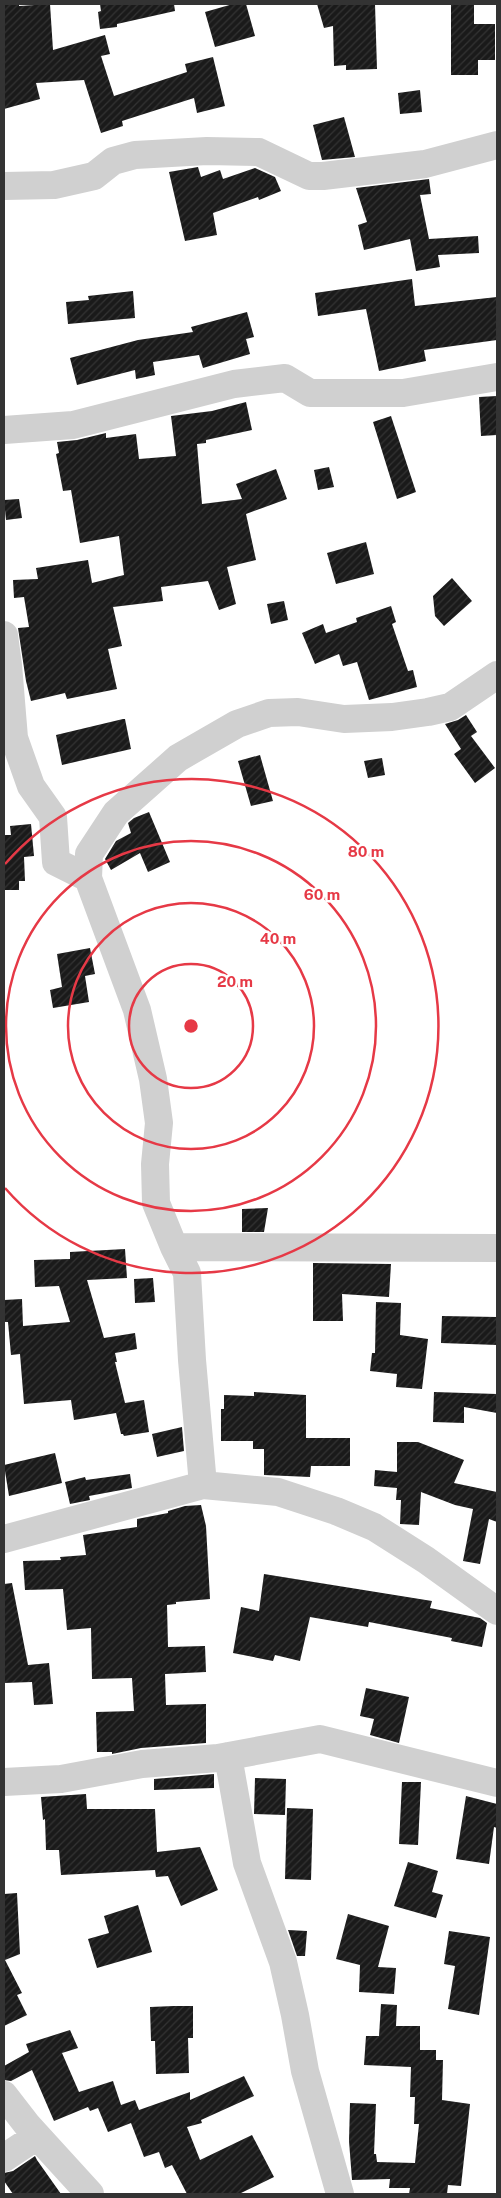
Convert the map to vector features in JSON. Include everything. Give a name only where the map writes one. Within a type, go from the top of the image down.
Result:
[{"type":"street","points":[[4,186],[54,185],[94,176],[113,161],[135,155],[207,151],[259,152],[308,176],[323,176],[425,164],[497,145]]},
{"type":"street","points":[[4,430],[73,425],[234,384],[285,378],[310,393],[403,393],[497,377]]},
{"type":"street","points":[[4,635],[14,738],[31,786],[53,817],[56,862],[89,866]]},
{"type":"street","points":[[203,1485],[186,1273],[156,1203],[155,1164],[159,1123],[154,1079],[137,1010],[89,866],[116,813],[178,758],[237,724],[269,713],[298,712],[344,718],[392,717],[428,712],[450,707],[497,675]]},
{"type":"street","points":[[174,1247],[497,1248]]},
{"type":"street","points":[[4,1539],[203,1485],[278,1492],[344,1514],[374,1527],[419,1555],[497,1611]]},
{"type":"street","points":[[4,1782],[61,1779],[142,1764],[228,1756],[320,1739],[497,1783]]},
{"type":"street","points":[[228,1756],[247,1863],[283,1962],[305,2071],[340,2194]]},
{"type":"street","points":[[4,2096],[37,2136],[90,2194]]},
{"type":"street","points":[[4,2158],[37,2136]]},
{"type":"building","points":[[4,4],[19,4],[19,6],[50,4],[53,50],[105,35],[110,54],[101,56],[114,96],[187,72],[185,64],[213,57],[225,106],[197,113],[194,98],[122,121],[123,126],[101,133],[84,80],[36,83],[40,99],[4,109]]},
{"type":"building","points":[[100,4],[174,4],[175,11],[117,24],[117,27],[100,29],[98,12],[101,11]]},
{"type":"building","points":[[233,4],[246,4],[255,36],[215,47],[205,12]]},
{"type":"building","points":[[317,4],[375,4],[377,69],[346,70],[346,65],[334,66],[333,26],[324,28]]},
{"type":"building","points":[[451,4],[474,4],[474,24],[495,24],[495,60],[478,60],[478,75],[451,75]]},
{"type":"building","points":[[420,90],[422,112],[400,114],[398,93]]},
{"type":"building","points":[[344,117],[355,157],[322,160],[313,125]]},
{"type":"building","points":[[198,167],[201,177],[220,170],[223,179],[255,168],[275,177],[281,191],[259,200],[258,197],[213,213],[217,235],[185,241],[169,172]]},
{"type":"building","points":[[429,179],[431,194],[420,195],[429,239],[478,236],[479,253],[438,255],[440,267],[416,271],[410,239],[364,250],[358,225],[367,222],[356,188]]},
{"type":"building","points":[[412,279],[415,306],[497,297],[497,340],[424,350],[426,361],[379,371],[366,309],[318,316],[315,293]]},
{"type":"building","points":[[133,291],[135,318],[68,324],[66,302],[89,300],[88,296]]},
{"type":"building","points":[[247,312],[254,337],[246,339],[250,354],[203,368],[199,355],[153,362],[155,375],[136,379],[135,370],[77,385],[70,358],[138,340],[193,332],[191,327]]},
{"type":"building","points":[[497,396],[497,435],[481,436],[479,397]]},
{"type":"building","points":[[246,402],[252,430],[206,440],[206,443],[197,444],[202,504],[242,499],[236,484],[276,469],[287,499],[246,514],[256,560],[227,567],[236,604],[219,610],[208,581],[161,587],[163,601],[113,607],[122,646],[108,649],[117,689],[67,699],[65,693],[31,701],[18,628],[29,627],[24,597],[14,598],[13,580],[38,579],[36,568],[88,560],[92,583],[124,575],[119,536],[80,543],[71,490],[63,491],[56,454],[59,453],[57,442],[77,440],[106,433],[106,438],[136,434],[139,459],[176,456],[171,416],[212,411]]},
{"type":"building","points":[[391,416],[416,492],[397,499],[373,422]]},
{"type":"building","points":[[329,467],[334,487],[318,490],[314,470]]},
{"type":"building","points":[[19,499],[22,518],[6,520],[4,500]]},
{"type":"building","points":[[366,542],[374,574],[336,584],[327,553]]},
{"type":"building","points":[[452,578],[472,601],[444,626],[435,616],[433,596]]},
{"type":"building","points":[[284,601],[288,620],[271,624],[267,604]]},
{"type":"building","points":[[391,606],[396,622],[392,624],[408,671],[413,670],[417,687],[369,700],[357,662],[343,666],[339,654],[315,664],[302,633],[323,624],[326,633],[357,622],[356,618]]},
{"type":"building","points":[[466,715],[477,732],[471,736],[495,768],[475,783],[454,754],[461,749],[445,724]]},
{"type":"building","points":[[125,719],[131,749],[62,765],[56,735]]},
{"type":"building","points":[[260,755],[273,801],[251,806],[238,761]]},
{"type":"building","points":[[382,758],[385,775],[368,778],[364,761]]},
{"type":"building","points":[[149,812],[170,862],[148,872],[140,853],[111,870],[105,859],[116,841],[131,833],[128,823],[134,818]]},
{"type":"building","points":[[31,824],[34,856],[24,857],[25,881],[19,881],[19,890],[4,890],[4,835],[11,835],[10,826]]},
{"type":"building","points":[[90,948],[95,974],[85,976],[89,1002],[53,1008],[50,990],[62,987],[57,954]]},
{"type":"building","points":[[268,1208],[264,1232],[242,1232],[242,1209]]},
{"type":"building","points":[[125,1249],[127,1278],[87,1280],[104,1338],[135,1333],[137,1349],[115,1353],[117,1362],[115,1362],[125,1403],[144,1400],[149,1432],[124,1436],[121,1434],[116,1413],[74,1420],[71,1400],[24,1404],[20,1354],[11,1355],[8,1322],[4,1322],[4,1300],[22,1299],[23,1326],[70,1322],[59,1286],[35,1287],[34,1260],[70,1259],[70,1252]]},
{"type":"building","points":[[313,1263],[391,1264],[389,1297],[342,1294],[343,1321],[313,1321]]},
{"type":"building","points":[[153,1278],[155,1302],[135,1303],[134,1279]]},
{"type":"building","points":[[376,1302],[401,1303],[400,1335],[428,1339],[422,1389],[396,1387],[397,1374],[370,1371],[372,1353],[375,1353]]},
{"type":"building","points":[[442,1316],[497,1317],[497,1345],[441,1343]]},
{"type":"building","points":[[254,1392],[306,1395],[306,1438],[350,1438],[350,1466],[311,1466],[310,1477],[264,1475],[264,1449],[253,1449],[253,1441],[221,1441],[221,1409],[224,1409],[224,1395],[254,1396]]},
{"type":"building","points":[[434,1392],[497,1394],[497,1413],[464,1407],[464,1423],[433,1422]]},
{"type":"building","points":[[182,1427],[184,1451],[157,1457],[152,1434]]},
{"type":"building","points":[[397,1442],[418,1442],[464,1460],[454,1483],[497,1492],[497,1522],[489,1519],[480,1564],[463,1561],[473,1509],[455,1505],[421,1492],[419,1525],[400,1524],[401,1500],[396,1500],[397,1488],[374,1486],[375,1470],[397,1472]]},
{"type":"building","points":[[55,1453],[62,1483],[9,1496],[4,1465]]},
{"type":"building","points":[[130,1474],[132,1488],[89,1496],[90,1500],[70,1504],[65,1482],[85,1477],[86,1480]]},
{"type":"building","points":[[201,1505],[206,1526],[210,1599],[176,1602],[176,1604],[167,1605],[168,1647],[205,1646],[206,1672],[165,1674],[166,1705],[206,1704],[206,1743],[141,1748],[112,1754],[112,1752],[97,1752],[96,1712],[134,1711],[132,1678],[92,1679],[91,1628],[67,1630],[63,1589],[25,1590],[23,1561],[61,1560],[60,1557],[86,1555],[83,1535],[137,1527],[137,1519],[168,1513],[168,1511],[185,1506]]},
{"type":"building","points":[[264,1574],[432,1601],[430,1608],[480,1618],[487,1623],[482,1647],[451,1641],[452,1638],[369,1622],[368,1627],[310,1617],[300,1661],[275,1655],[273,1661],[233,1653],[241,1607],[259,1611]]},
{"type":"building","points":[[12,1583],[28,1665],[49,1663],[53,1704],[34,1705],[32,1682],[4,1683],[4,1584]]},
{"type":"building","points":[[366,1688],[409,1697],[399,1743],[370,1735],[374,1719],[360,1716]]},
{"type":"building","points":[[214,1774],[214,1788],[154,1790],[154,1779]]},
{"type":"building","points":[[255,1778],[286,1779],[285,1815],[254,1814]]},
{"type":"building","points":[[402,1782],[421,1782],[418,1845],[399,1844]]},
{"type":"building","points":[[86,1794],[87,1809],[155,1809],[157,1852],[200,1847],[218,1890],[181,1906],[168,1876],[156,1877],[155,1870],[61,1875],[59,1850],[46,1850],[45,1819],[43,1820],[41,1797]]},
{"type":"building","points":[[466,1796],[497,1804],[497,1828],[494,1827],[489,1864],[456,1859]]},
{"type":"building","points":[[287,1808],[313,1809],[311,1880],[285,1879]]},
{"type":"building","points":[[408,1862],[438,1871],[432,1892],[443,1895],[436,1918],[394,1906]]},
{"type":"building","points":[[17,1893],[20,1954],[5,1960],[22,1993],[17,1995],[27,2015],[4,2026],[4,1894]]},
{"type":"building","points":[[138,1905],[152,1952],[97,1968],[88,1939],[109,1933],[104,1916]]},
{"type":"building","points":[[348,1914],[389,1926],[378,1967],[396,1968],[394,1994],[359,1992],[360,1965],[336,1959]]},
{"type":"building","points":[[288,1930],[307,1931],[305,1956],[297,1956]]},
{"type":"building","points":[[449,1931],[490,1937],[479,2015],[448,2009],[455,1966],[444,1964]]},
{"type":"building","points":[[381,2004],[397,2005],[396,2026],[420,2026],[420,2050],[436,2050],[436,2060],[443,2060],[442,2100],[470,2104],[461,2186],[448,2185],[447,2194],[409,2194],[410,2188],[389,2188],[390,2179],[352,2180],[349,2141],[350,2103],[376,2104],[374,2154],[376,2154],[377,2162],[415,2163],[419,2124],[414,2124],[415,2097],[410,2097],[411,2067],[364,2065],[366,2036],[379,2036]]},
{"type":"building","points":[[193,2006],[193,2038],[188,2038],[189,2073],[156,2074],[155,2041],[151,2041],[150,2007]]},
{"type":"building","points":[[70,2030],[78,2048],[62,2053],[79,2092],[113,2081],[121,2105],[135,2100],[139,2110],[190,2092],[190,2100],[244,2076],[254,2096],[201,2120],[202,2123],[187,2127],[200,2160],[252,2135],[274,2177],[239,2194],[187,2194],[172,2165],[165,2168],[159,2152],[144,2157],[131,2123],[108,2132],[98,2108],[90,2111],[88,2107],[54,2121],[32,2070],[11,2081],[4,2080],[4,2066],[29,2052],[26,2044]]},
{"type":"building","points":[[35,2156],[61,2194],[13,2194],[4,2181],[4,2173],[13,2171]]}]
